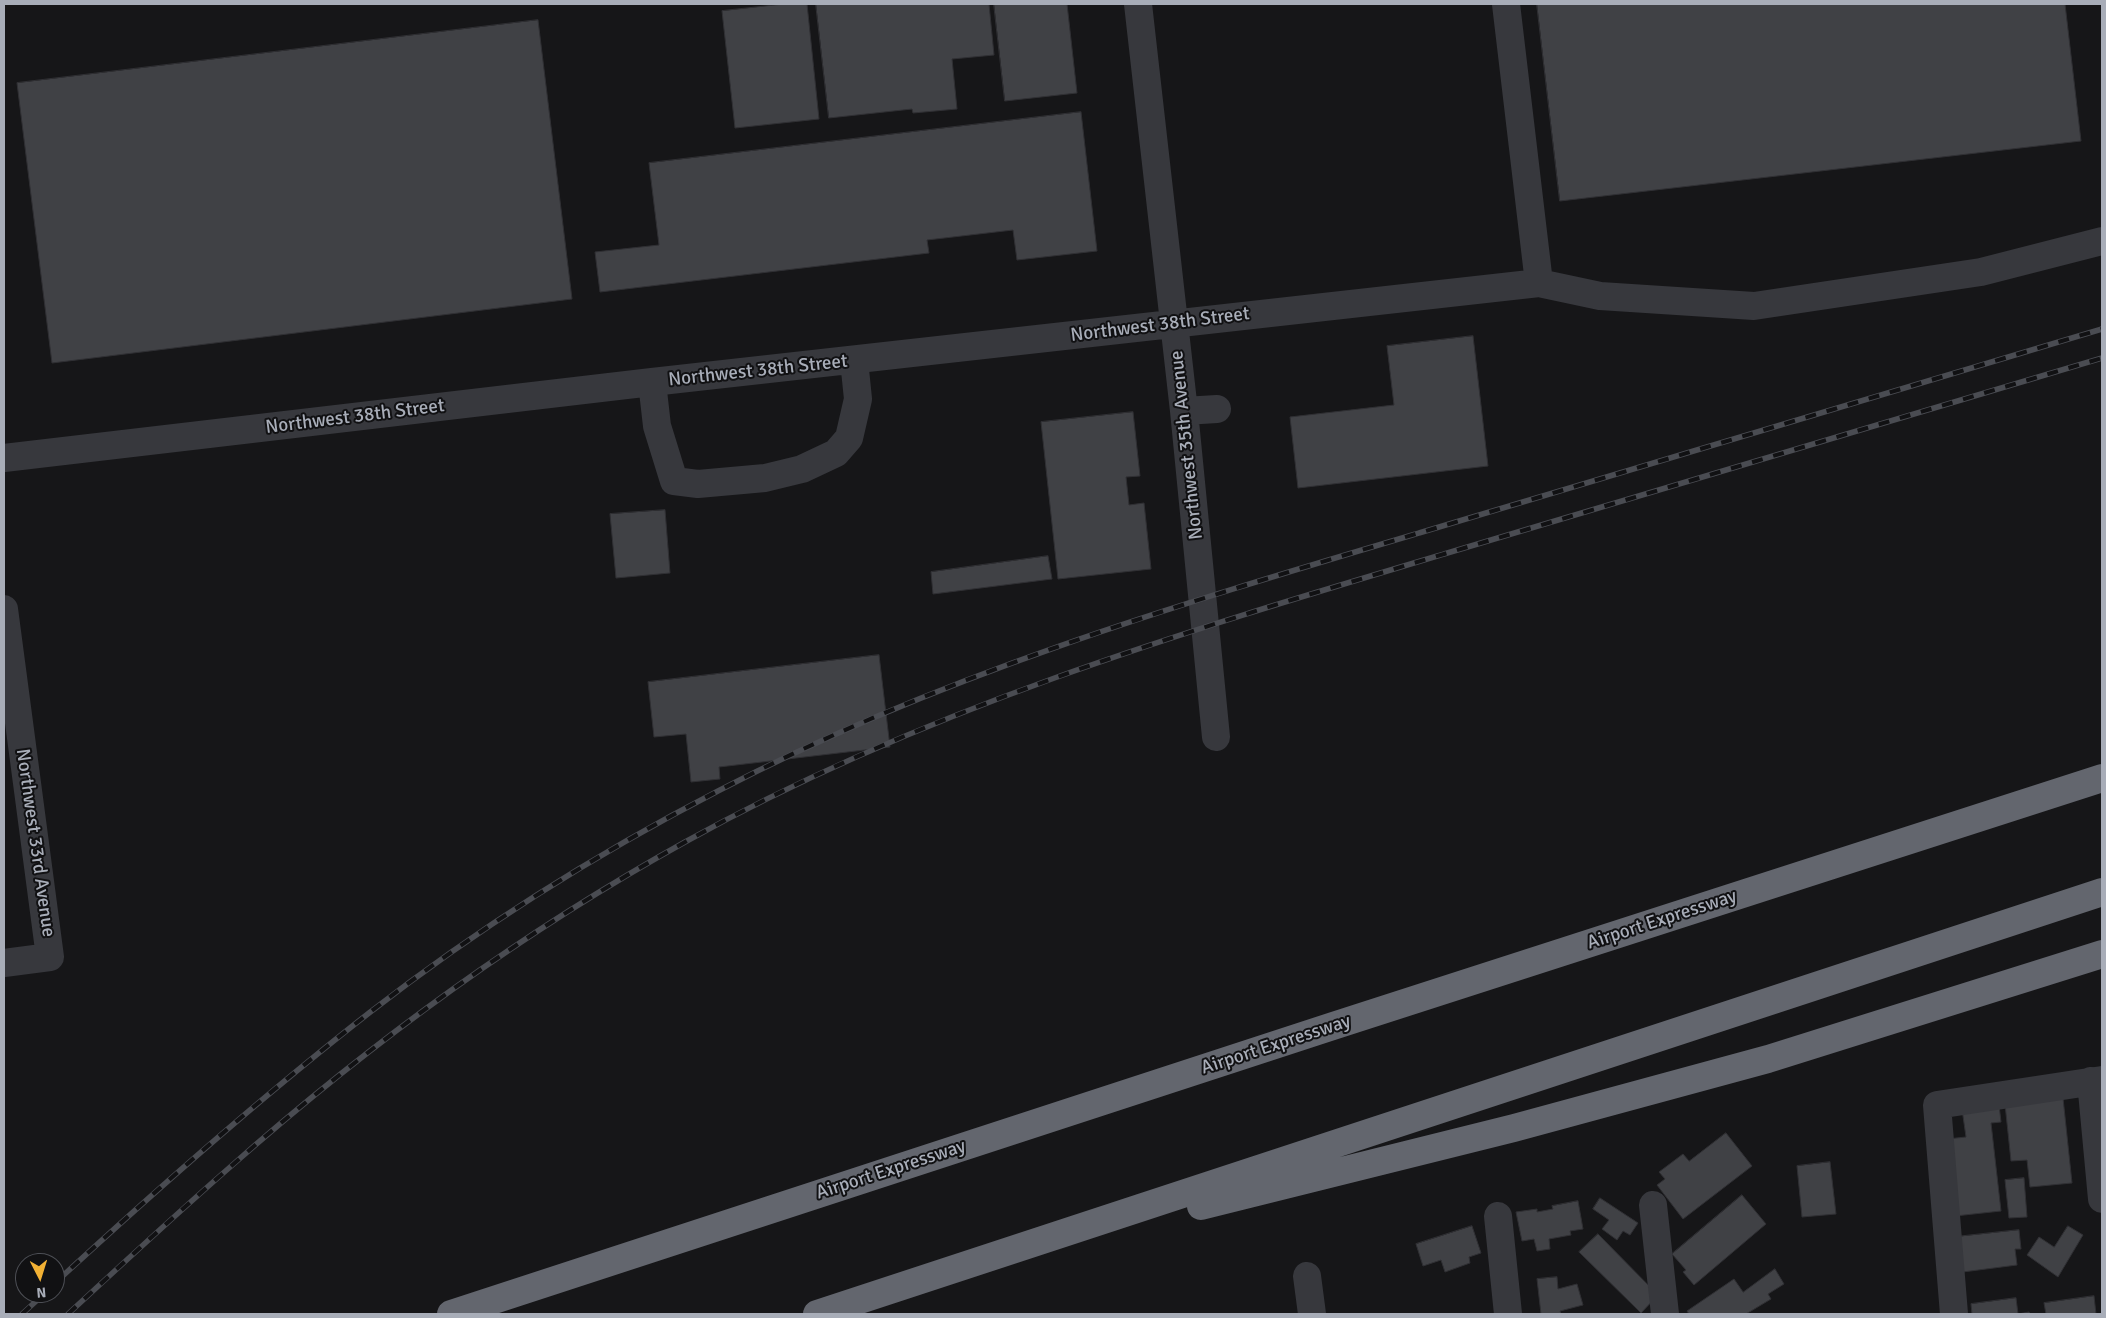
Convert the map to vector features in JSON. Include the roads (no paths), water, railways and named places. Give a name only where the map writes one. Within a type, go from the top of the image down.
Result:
[{"type":"highway","name":"Airport Expressway","points":[[451,1314],[1333,1026],[2102,778]]},
{"type":"highway","points":[[817,1314],[2102,892]]},
{"type":"highway","points":[[988,1258],[1514,1128],[1750,1064],[2102,954]]},
{"type":"street","name":"Northwest 35th Avenue","points":[[1138,4],[1184,411],[1216,737]]},
{"type":"street","points":[[1506,4],[1539,283]]},
{"type":"street","name":"Northwest 38th Street","points":[[4,458],[652,382],[1539,283],[1600,296],[1754,306],[1982,272],[2102,241]]},
{"type":"street","points":[[652,382],[657,426],[674,481],[698,484],[765,478],[802,469],[836,453],[850,438],[858,399],[854,360]]},
{"type":"street","points":[[1184,411],[1217,409]]},
{"type":"street","name":"Northwest 33rd Avenue","points":[[4,609],[50,957],[4,963]]},
{"type":"street","points":[[1954,1314],[1937,1105],[2096,1080],[2102,1199]]},
{"type":"street","points":[[1653,1205],[1665,1314]]},
{"type":"street","points":[[1498,1216],[1508,1314]]},
{"type":"street","points":[[1307,1276],[1312,1314]]},
{"type":"railway","points":[[65,1274],[248,1111],[369,1013],[452,952],[538,894],[627,840],[718,791],[802,750],[974,677],[1151,615],[2102,329]]},
{"type":"railway","points":[[68,1314],[188,1204],[282,1122],[392,1034],[506,952],[564,914],[685,842],[776,795],[868,752],[961,713],[1056,677],[1152,644],[1346,583],[2102,358]]},
{"type":"railway","points":[[22,1314],[34,1303]]}]
